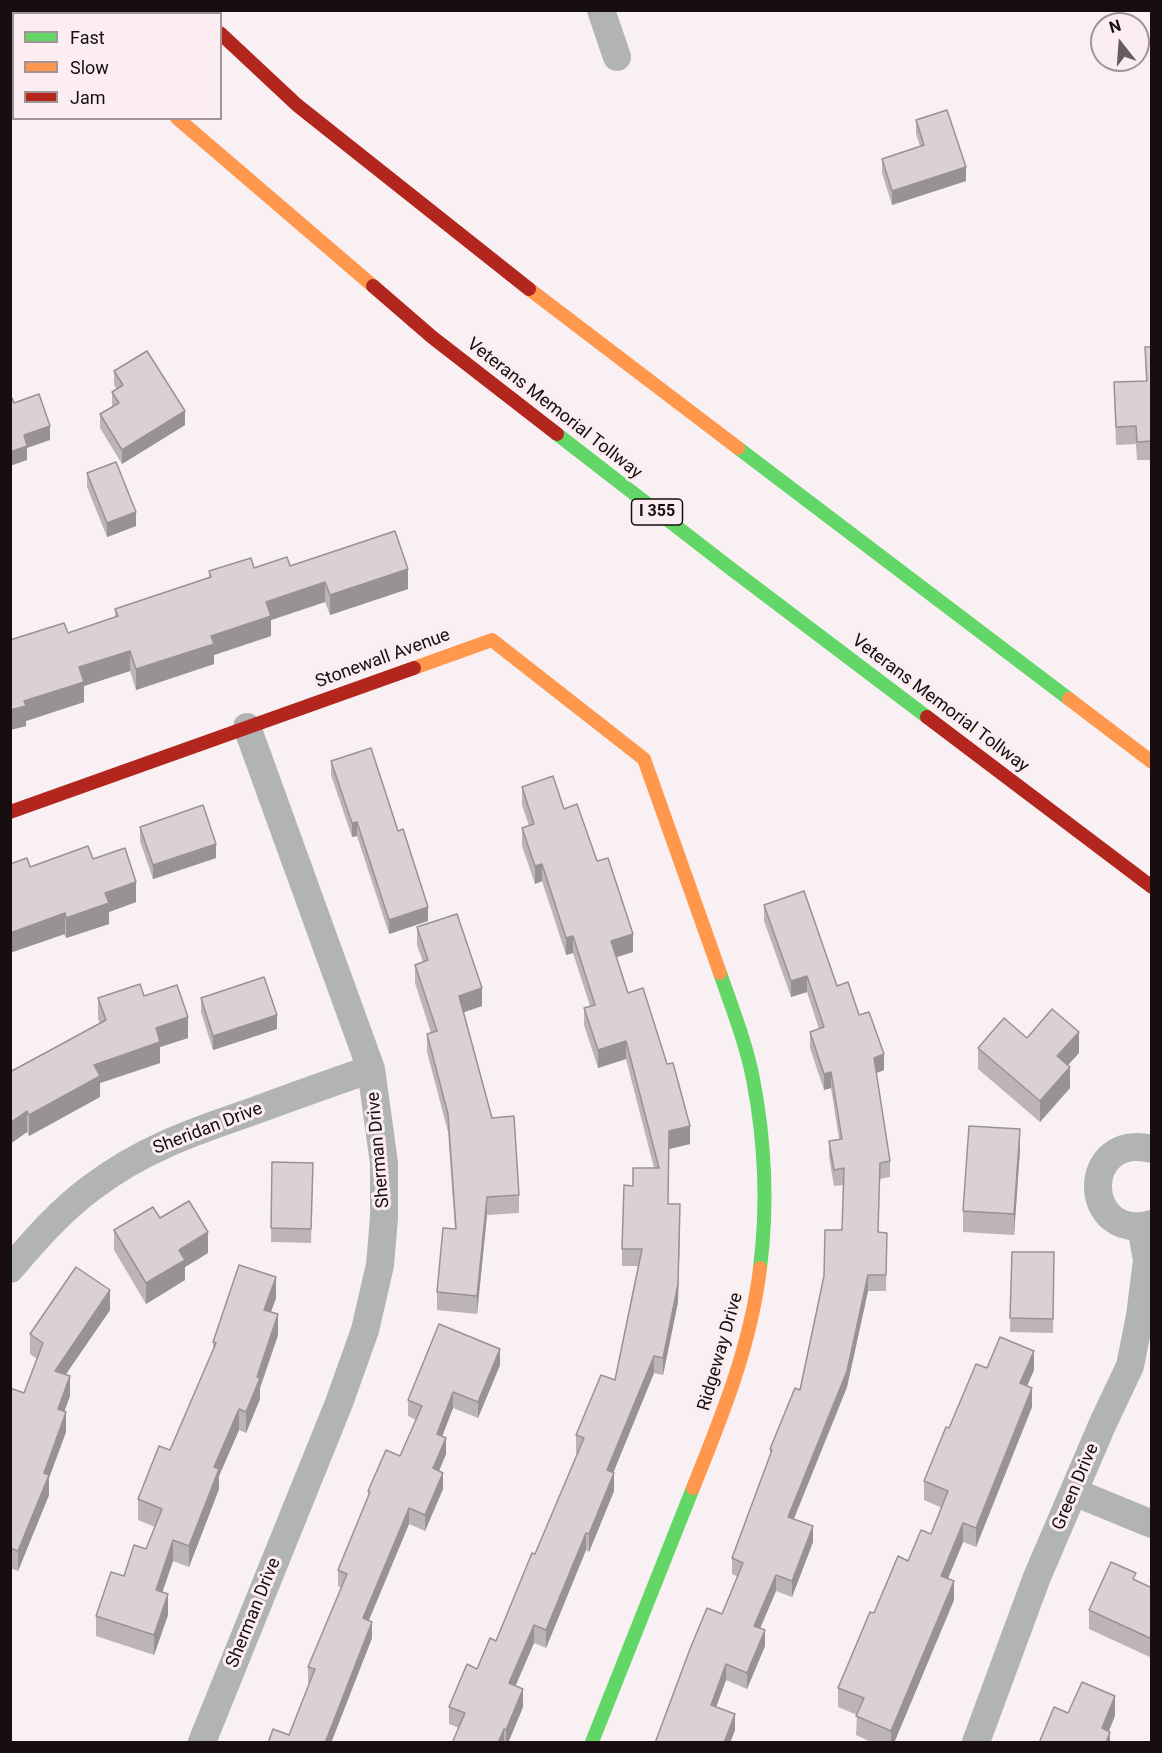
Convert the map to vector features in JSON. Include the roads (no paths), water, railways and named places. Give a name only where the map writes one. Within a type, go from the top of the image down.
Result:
[{"type":"main road","points":[[222,35],[297,105],[518,280],[1152,762]]},
{"type":"main road","name":"Veterans Memorial Tollway","points":[[179,120],[432,337],[739,576],[1152,887]]},
{"type":"main road","name":"Stonewall Avenue","points":[[10,812],[492,640],[644,759],[677,853]]},
{"type":"main road","name":"Ridgeway Drive","points":[[592,1743],[734,1383],[757,1295],[762,1253],[765,1210],[764,1162],[753,1078],[736,1017],[677,853]]},
{"type":"street","points":[[601,10],[617,57]]},
{"type":"street","name":"Sherman Drive","points":[[202,1743],[339,1403],[366,1330],[380,1265],[384,1218],[384,1163],[371,1069],[247,727]]},
{"type":"street","name":"Sheridan Drive","points":[[10,1269],[60,1214],[121,1167],[146,1153],[180,1137],[371,1069]]},
{"type":"street","name":"Green Drive","points":[[976,1743],[1037,1577],[1130,1366],[1140,1316],[1147,1260],[1146,1226],[1128,1226],[1116,1221],[1106,1211],[1099,1200],[1097,1187],[1099,1174],[1105,1162],[1115,1153],[1127,1147],[1140,1146],[1152,1149]]},
{"type":"street","points":[[1074,1492],[1152,1524]]}]
